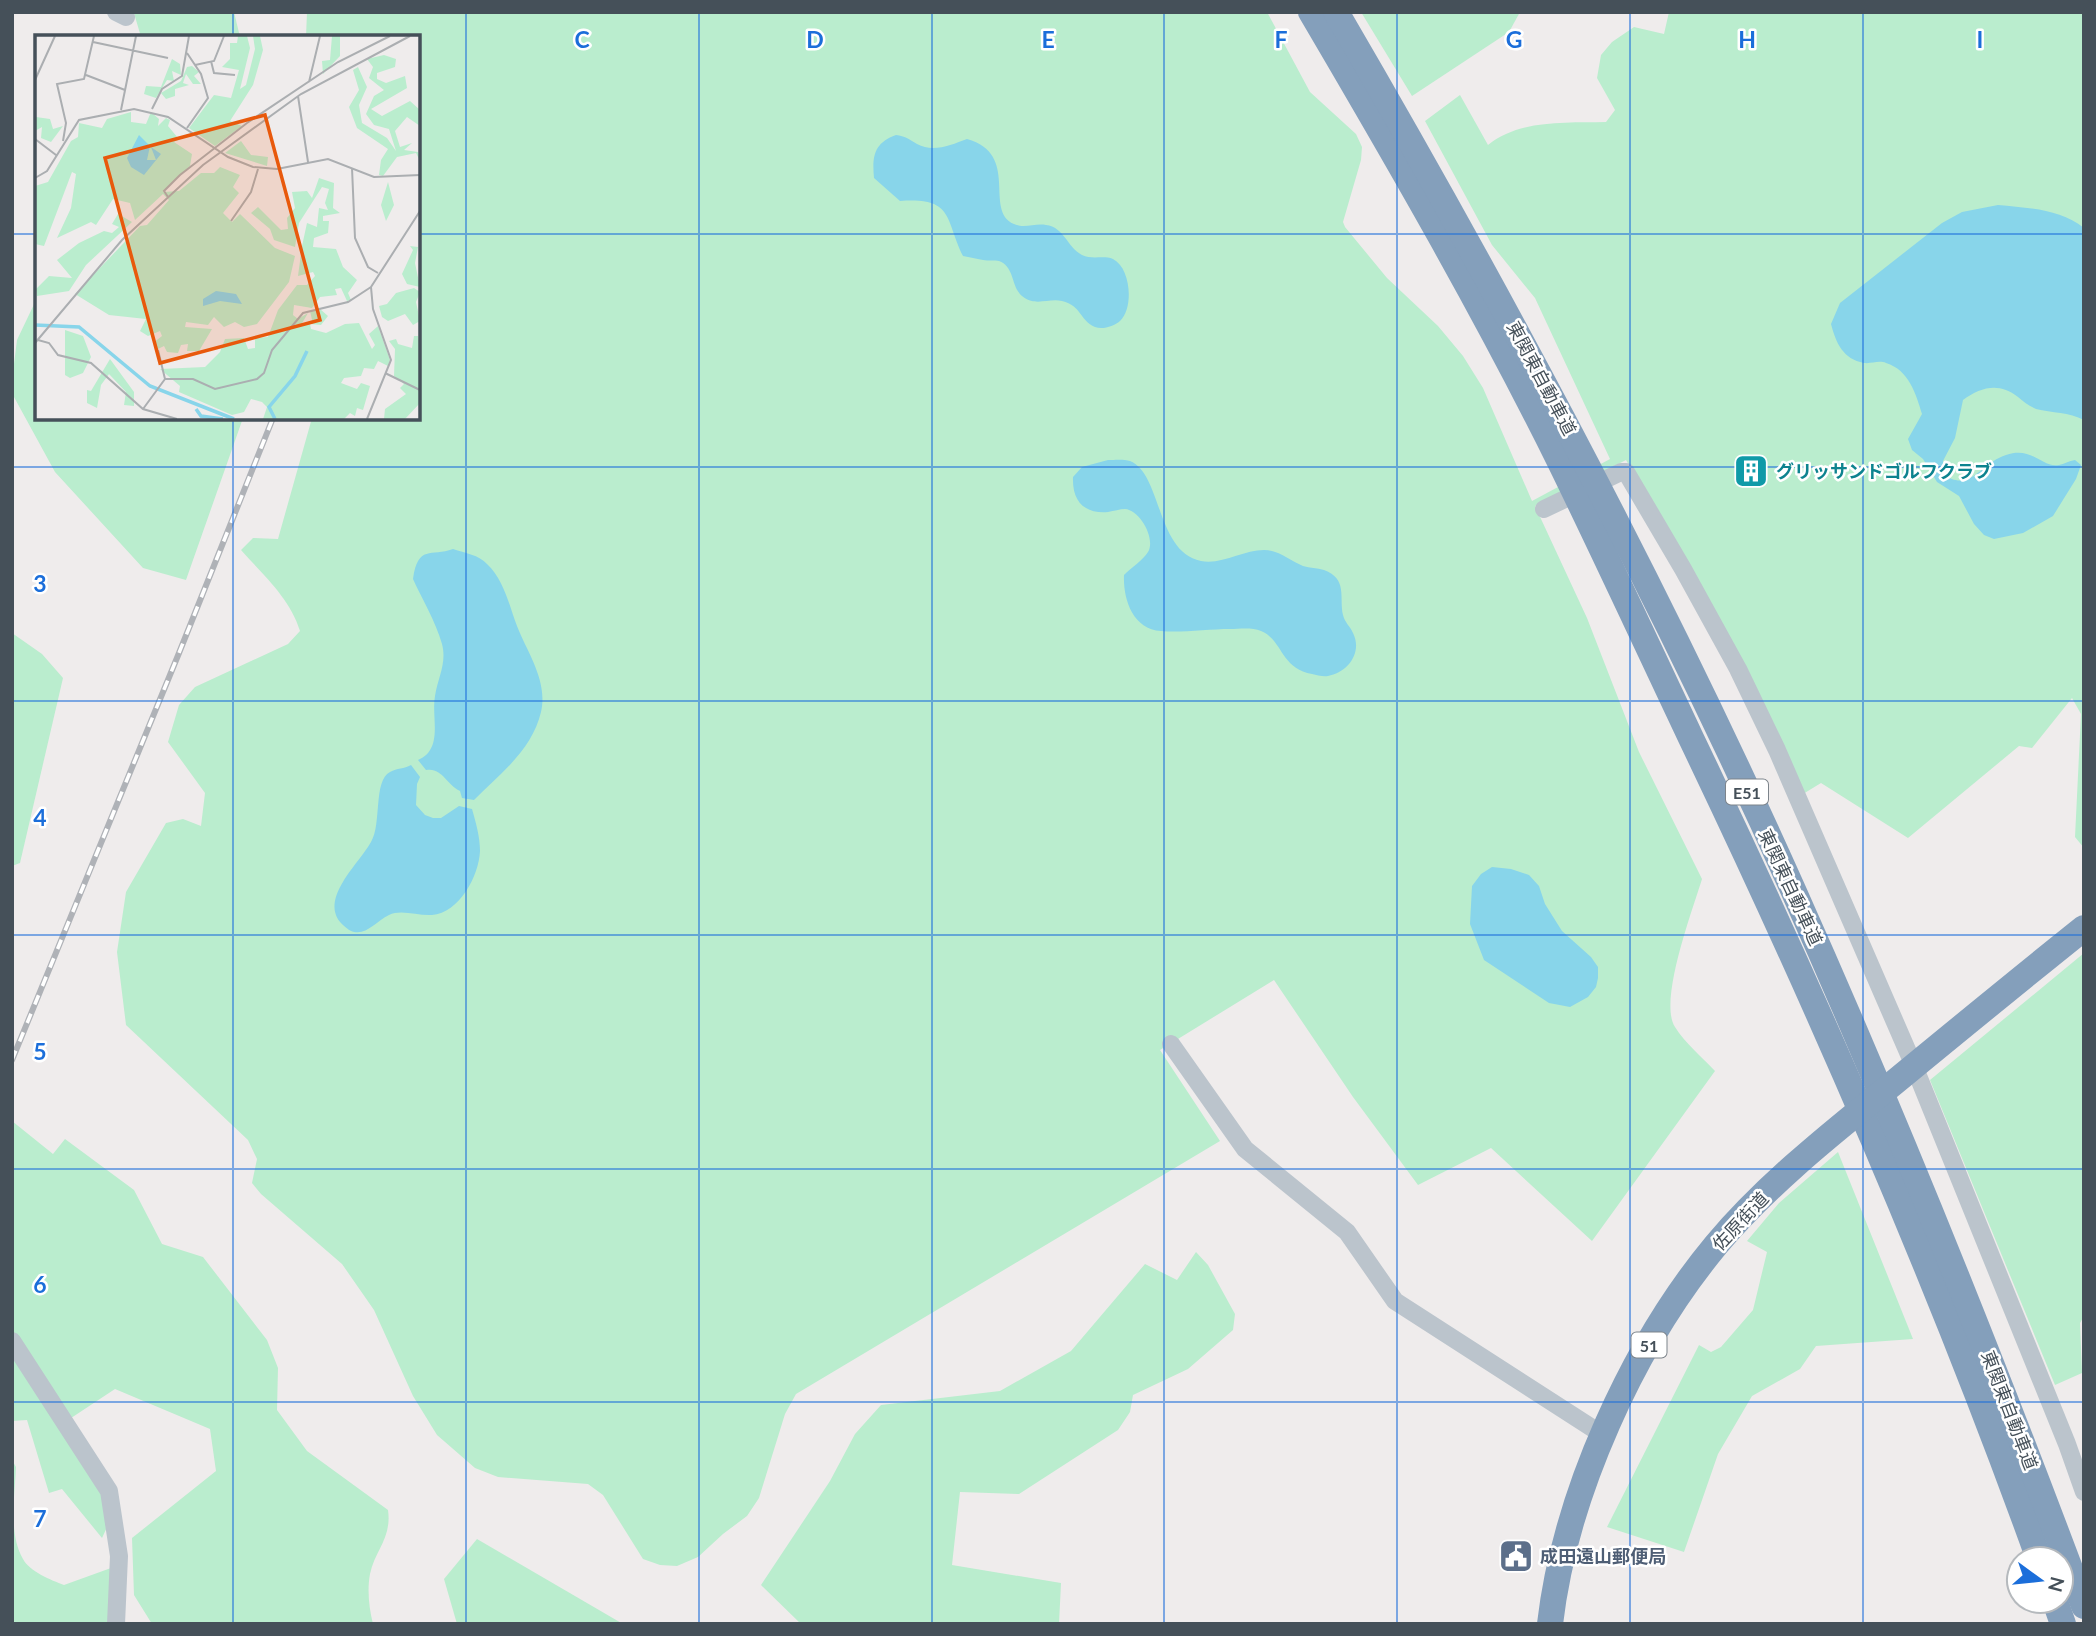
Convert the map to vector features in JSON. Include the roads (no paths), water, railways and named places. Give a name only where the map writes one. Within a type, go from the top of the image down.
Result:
[{"type":"highway","name":"東関東自動車道","points":[[1311,12],[1447,250],[1559,461],[1771,905],[1849,1080],[1931,1276],[2034,1545]]},
{"type":"highway","name":"東関東自動車道","points":[[1336,12],[1473,251],[1580,450],[1679,647],[1792,887],[1956,1271],[2084,1606]]},
{"type":"highway","name":"佐原街道","points":[[1550,1624],[1559,1567],[1602,1436],[1647,1348],[1717,1243],[1788,1171],[1845,1122],[2084,928]]},
{"type":"street","points":[[1544,509],[1626,472],[1684,569],[1738,669],[1777,750],[1907,1071],[2067,1444],[2084,1492]]},
{"type":"street","points":[[1171,1044],[1245,1149],[1347,1232],[1395,1301],[1602,1436]]},
{"type":"street","points":[[12,1341],[109,1491],[119,1556],[116,1624]]},
{"type":"water","points":[[896,135],[929,148],[967,139],[983,146],[993,157],[997,169],[1001,207],[1005,217],[1018,225],[1042,225],[1057,229],[1082,255],[1109,258],[1119,264],[1127,279],[1129,298],[1120,321],[1098,328],[1086,321],[1069,303],[1027,299],[1016,288],[1004,264],[963,256],[949,221],[939,207],[917,201],[900,201],[874,178],[876,151],[883,142]]},
{"type":"water","points":[[1998,205],[2054,213],[2084,228],[2084,420],[2036,409],[2004,389],[1983,389],[1963,400],[1955,438],[1943,461],[1943,474],[1952,479],[1968,479],[1998,459],[2015,453],[2030,455],[2053,465],[2075,460],[2081,465],[2076,479],[2053,516],[2023,533],[1994,539],[1984,535],[1974,524],[1959,496],[1937,482],[1923,459],[1912,450],[1908,439],[1922,414],[1906,377],[1894,366],[1886,363],[1864,363],[1851,358],[1838,344],[1831,324],[1840,303],[1942,223],[1962,212]]},
{"type":"water","points":[[1108,460],[1130,461],[1140,469],[1148,481],[1167,529],[1186,555],[1209,562],[1269,550],[1303,566],[1324,570],[1337,578],[1341,589],[1343,615],[1356,640],[1354,655],[1347,666],[1326,676],[1302,671],[1288,660],[1268,635],[1257,630],[1161,631],[1143,625],[1131,611],[1125,593],[1124,575],[1148,552],[1150,540],[1145,526],[1131,511],[1123,509],[1100,512],[1086,508],[1077,499],[1073,485],[1073,477],[1082,467]]},
{"type":"water","points":[[453,549],[480,558],[498,577],[542,689],[537,726],[523,750],[474,800],[462,798],[460,791],[440,773],[426,770],[418,760],[426,755],[434,740],[434,704],[443,664],[443,651],[436,627],[413,579],[415,568],[422,556]]},
{"type":"water","points":[[411,765],[420,777],[416,805],[425,815],[441,818],[459,806],[472,809],[480,846],[476,871],[466,892],[451,908],[442,913],[394,913],[367,930],[349,930],[336,915],[337,894],[371,842],[376,825],[379,793],[385,777],[390,772]]},
{"type":"water","points":[[1492,867],[1529,875],[1539,886],[1545,904],[1562,931],[1591,957],[1598,967],[1596,987],[1588,997],[1570,1007],[1549,1003],[1484,960],[1470,924],[1472,886],[1481,874]]},
{"type":"railway","points":[[12,1060],[272,420]]},
{"type":"place","name":"グリッサンドゴルフクラブ","points":[[1751,471]]},
{"type":"place","name":"成田遠山郵便局","points":[[1516,1556]]}]
